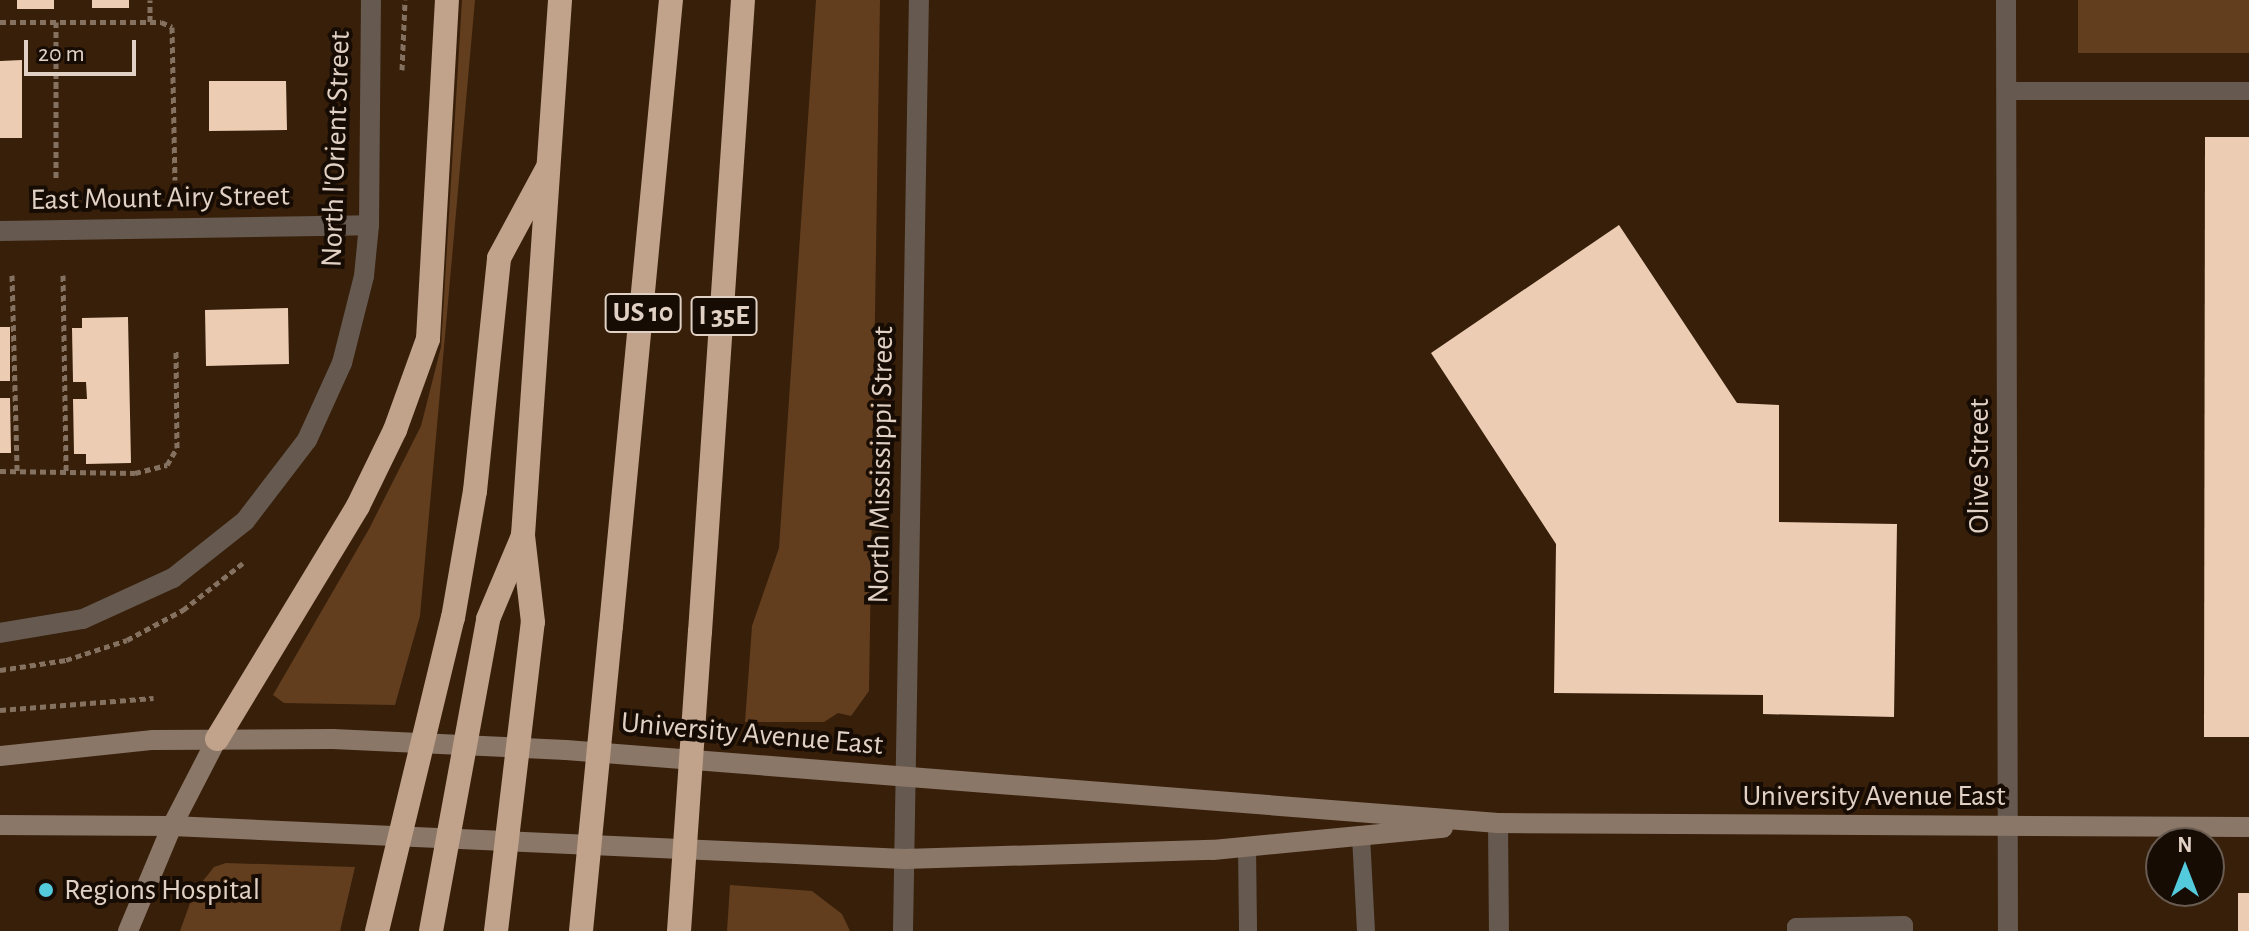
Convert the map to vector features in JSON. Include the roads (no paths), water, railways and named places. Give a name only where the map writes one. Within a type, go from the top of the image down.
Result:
[{"type":"highway","points":[[217,739],[358,506],[395,430],[428,339],[447,0]]},
{"type":"highway","points":[[496,931],[533,622],[523,535],[560,0]]},
{"type":"highway","name":"US 10","points":[[581,931],[671,0]]},
{"type":"highway","name":"I 35E","points":[[679,931],[743,0]]},
{"type":"highway","points":[[377,931],[453,618],[475,491],[499,258],[551,160]]},
{"type":"highway","points":[[431,931],[488,619],[523,535]]},
{"type":"main road","name":"University Avenue East","points":[[0,756],[217,739],[566,750],[1498,823],[2249,827]]},
{"type":"main road","points":[[128,931],[172,826],[217,739]]},
{"type":"main road","name":"University Avenue East","points":[[0,825],[172,826],[904,859],[1247,846],[1498,823]]},
{"type":"street","name":"North l'Orient Street","points":[[0,633],[83,619],[143,596],[195,564],[245,521],[307,440],[337,376],[356,312],[369,225],[371,0]]},
{"type":"street","name":"North Mississippi Street","points":[[903,931],[919,0]]},
{"type":"street","name":"Olive Street","points":[[2006,0],[2008,931]]},
{"type":"street","name":"East Mount Airy Street","points":[[0,231],[369,225]]},
{"type":"street","points":[[1498,823],[1499,931]]},
{"type":"lane","points":[[2007,91],[2249,91]]},
{"type":"lane","points":[[1361,836],[1366,931]]},
{"type":"lane","points":[[1247,846],[1248,931]]},
{"type":"lane","points":[[1796,931],[1796,927],[1904,925],[1904,931]]},
{"type":"place","name":"Regions Hospital","points":[[46,890]]}]
